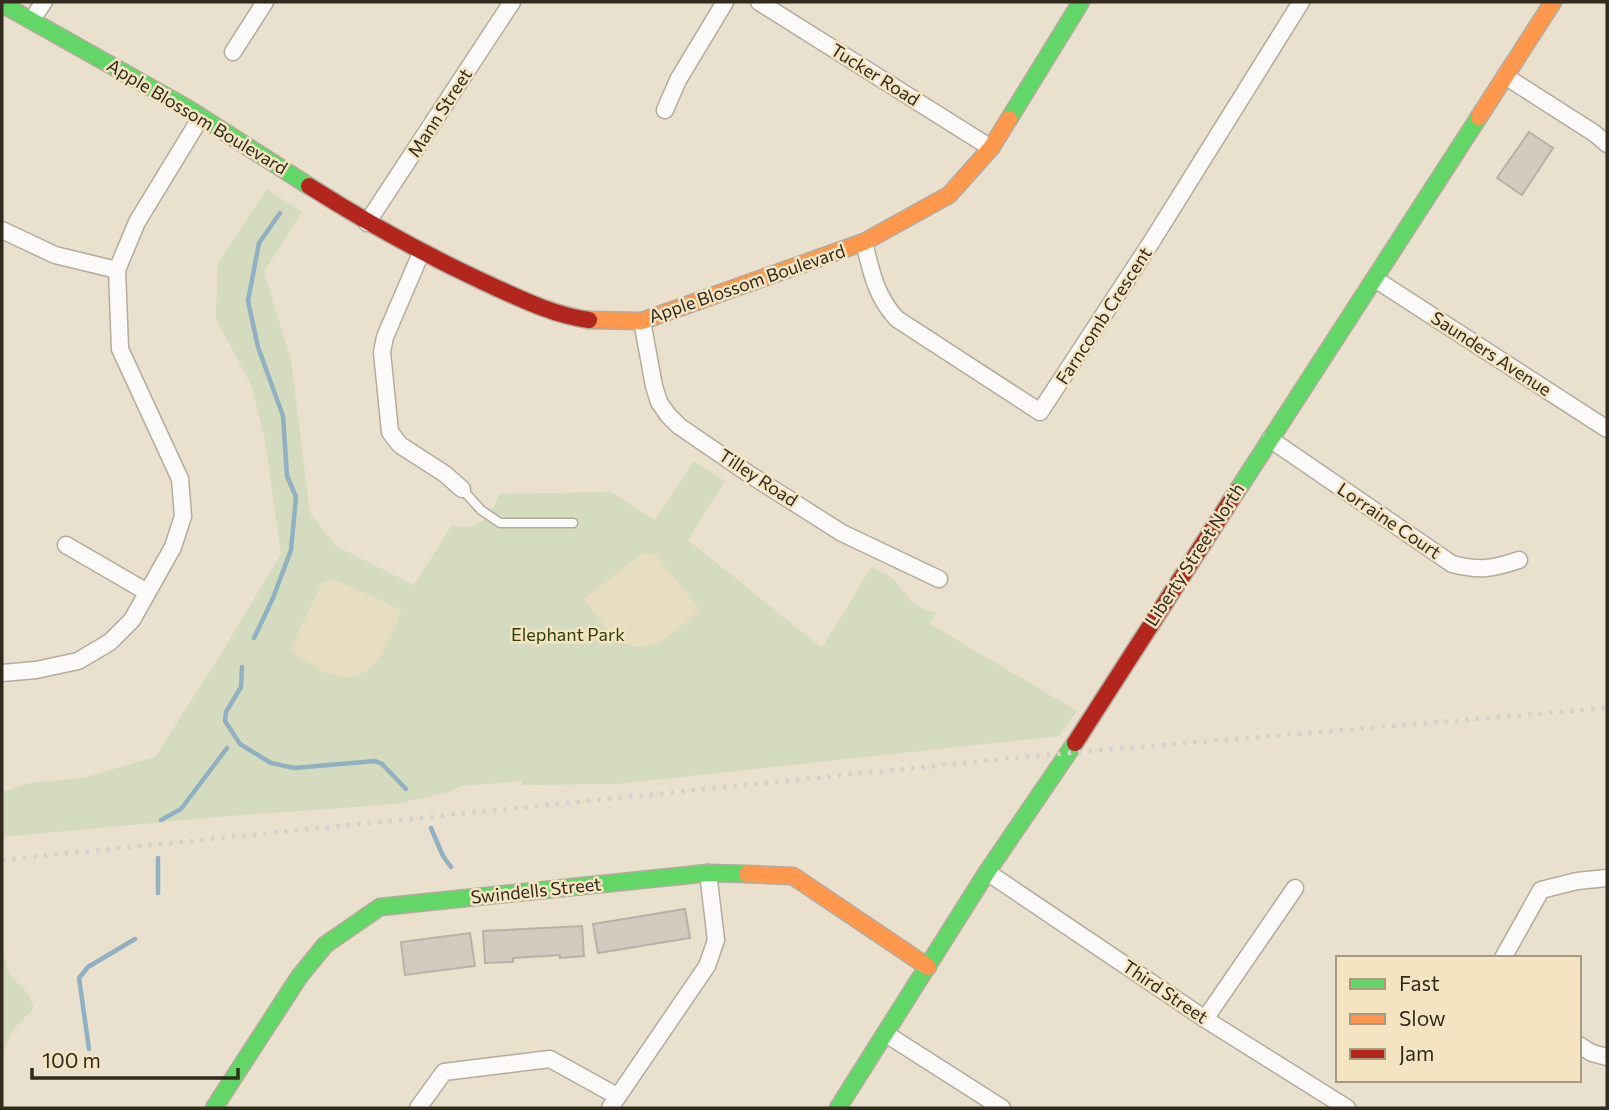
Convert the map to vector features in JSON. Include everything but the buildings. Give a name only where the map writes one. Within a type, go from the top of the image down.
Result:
[{"type":"street","points":[[32,19],[44,2]]},
{"type":"street","points":[[233,52],[265,2]]},
{"type":"street","name":"Mann Street","points":[[367,223],[512,2]]},
{"type":"street","points":[[665,110],[678,80],[725,2]]},
{"type":"street","name":"Tucker Road","points":[[759,2],[991,148]]},
{"type":"street","name":"Apple Blossom Boulevard","points":[[2,5],[32,19],[201,117],[367,223],[421,253],[543,309],[596,321],[642,321],[864,242],[949,195],[991,148],[1081,2]]},
{"type":"street","name":"Farncomb Crescent","points":[[864,242],[879,293],[885,306],[897,319],[1040,412],[1152,241],[1301,2]]},
{"type":"street","name":"Liberty Street North","points":[[838,1108],[987,872],[1092,717],[1552,2]]},
{"type":"street","points":[[1505,76],[1607,144]]},
{"type":"street","points":[[2,673],[36,670],[78,661],[110,642],[132,620],[173,547],[183,516],[180,479],[120,349],[117,270],[137,222],[201,117]]},
{"type":"street","points":[[2,230],[55,255],[117,270]]},
{"type":"street","points":[[421,253],[385,337],[382,352],[390,432],[400,445],[463,489]]},
{"type":"street","name":"Saunders Avenue","points":[[1375,279],[1607,429]]},
{"type":"street","name":"Tilley Road","points":[[642,321],[654,386],[668,415],[679,426],[842,533],[939,579]]},
{"type":"street","name":"Lorraine Court","points":[[1270,439],[1452,564],[1475,569],[1493,568],[1519,561]]},
{"type":"street","points":[[66,545],[148,593]]},
{"type":"street","name":"Third Street","points":[[987,872],[1205,1019],[1347,1108]]},
{"type":"street","points":[[418,1108],[444,1072],[550,1059],[613,1102],[707,966],[716,940],[708,873]]},
{"type":"street","name":"Swindells Street","points":[[214,1108],[299,977],[325,945],[380,907],[708,873],[793,876],[928,967]]},
{"type":"street","points":[[1504,956],[1541,890],[1577,881],[1607,878]]},
{"type":"street","points":[[1205,1019],[1295,888]]},
{"type":"street","points":[[886,1034],[1002,1108]]},
{"type":"street","points":[[1581,1046],[1607,1057]]},
{"type":"lane","points":[[463,489],[481,510],[500,523],[573,523]]},
{"type":"green space","name":"Elephant Park","points":[[267,189],[302,212],[264,272],[291,360],[310,513],[336,546],[414,585],[452,525],[476,525],[488,516],[499,494],[611,492],[655,520],[694,461],[725,481],[688,540],[822,648],[871,567],[894,580],[917,605],[936,612],[930,624],[1077,711],[1059,736],[616,784],[523,785],[521,781],[461,786],[449,792],[396,804],[2,837],[2,792],[29,783],[83,778],[155,757],[281,554],[265,441],[252,387],[216,319],[218,263]]},
{"type":"green space","points":[[2,950],[10,975],[28,993],[34,1008],[12,1031],[4,1051],[2,1050]]},
{"type":"sand","points":[[643,553],[656,555],[699,609],[665,639],[638,647],[613,634],[584,599]]},
{"type":"sand","points":[[334,579],[401,610],[390,638],[375,663],[353,677],[339,677],[323,671],[290,650],[322,583]]},
{"type":"waterway","points":[[254,638],[291,550],[296,497],[287,476],[283,416],[258,347],[248,301],[259,243],[280,213]]},
{"type":"waterway","points":[[242,667],[241,687],[226,712],[225,721],[240,744],[271,763],[294,768],[375,761],[382,764],[406,789]]},
{"type":"waterway","points":[[161,820],[181,809],[227,748]]},
{"type":"waterway","points":[[431,828],[451,867]]},
{"type":"waterway","points":[[158,858],[158,893]]},
{"type":"waterway","points":[[89,1049],[79,978],[88,967],[135,939]]},
{"type":"railway","points":[[2,860],[1033,756],[1607,708]]},
{"type":"traffic: fast","points":[[1009,119],[1081,2]]},
{"type":"traffic: fast","points":[[2,4],[187,108],[309,186]]},
{"type":"traffic: fast","points":[[1237,491],[1479,117]]},
{"type":"traffic: fast","points":[[838,1108],[987,872],[1075,743]]},
{"type":"traffic: fast","points":[[214,1108],[299,977],[325,945],[380,907],[708,873],[747,874]]},
{"type":"traffic: slow","points":[[1479,117],[1553,2]]},
{"type":"traffic: slow","points":[[589,320],[642,321],[864,242],[949,195],[991,148],[1009,119]]},
{"type":"traffic: slow","points":[[747,874],[793,876],[928,967]]},
{"type":"traffic: jam","points":[[309,186],[397,238],[464,273],[537,306],[589,320]]},
{"type":"traffic: jam","points":[[1075,743],[1237,491]]}]
